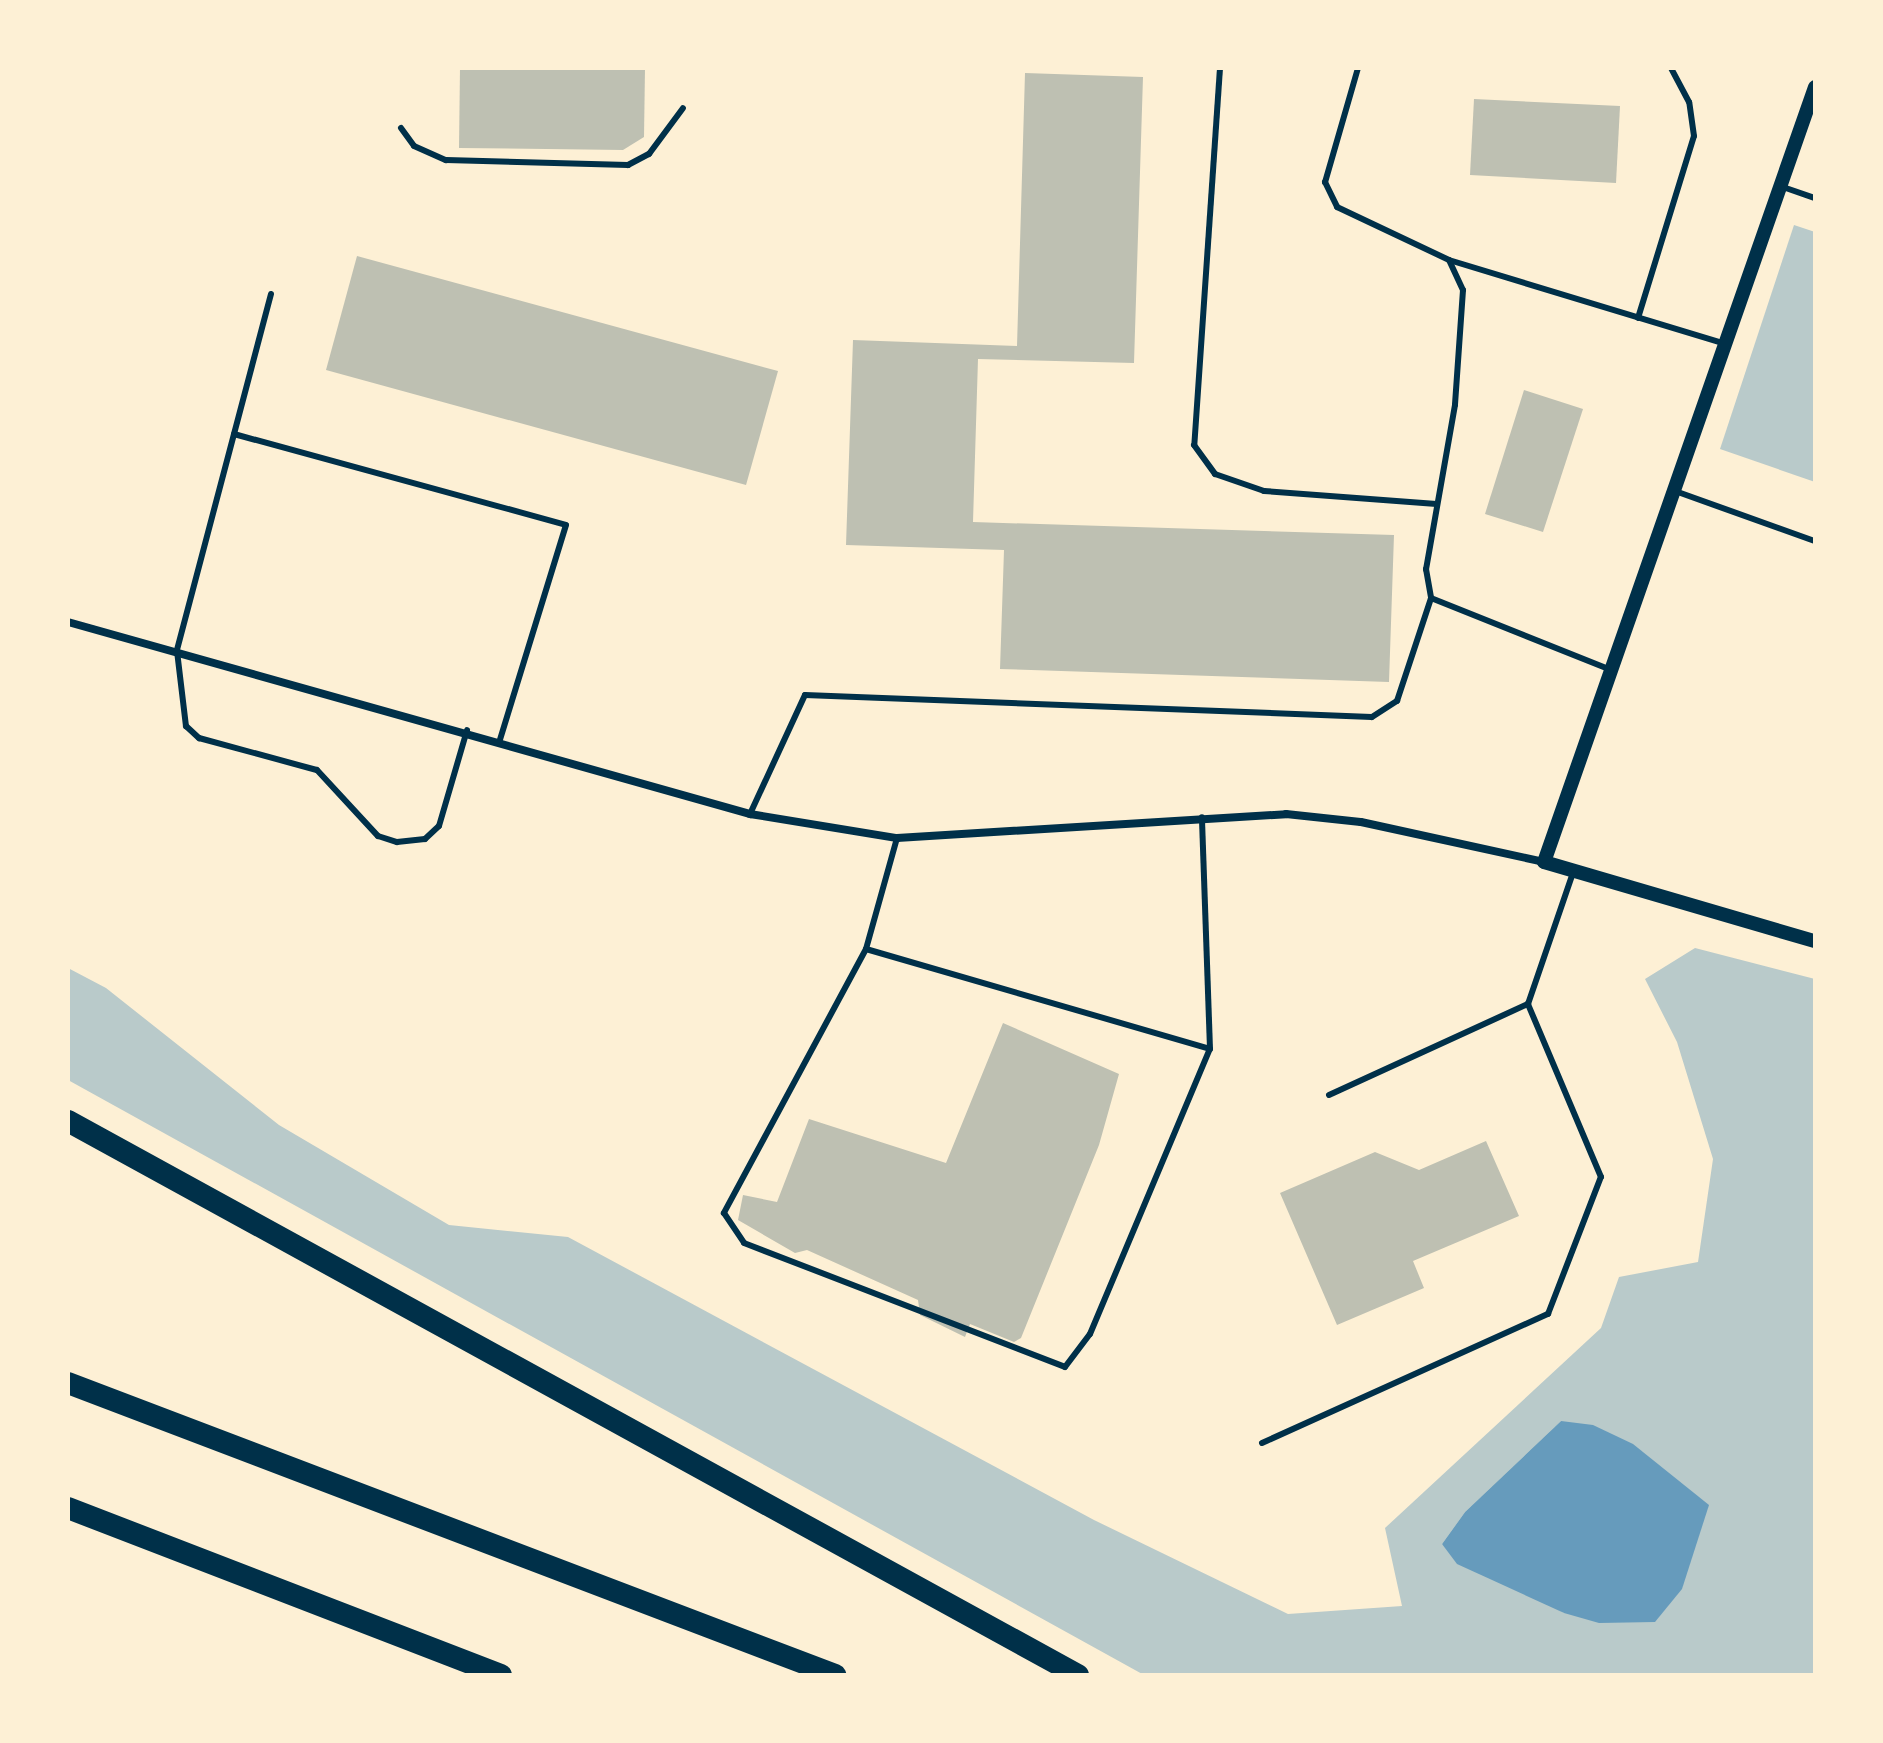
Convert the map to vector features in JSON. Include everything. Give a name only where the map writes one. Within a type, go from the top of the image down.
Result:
[{"type":"highway","points":[[68,1121],[1078,1675]]},
{"type":"highway","points":[[68,1383],[835,1675]]},
{"type":"highway","points":[[68,1508],[501,1675]]},
{"type":"street","points":[[1544,862],[1815,87]]},
{"type":"street","points":[[68,622],[467,730],[750,814],[897,838],[1107,830],[1202,817],[1286,814],[1361,822],[1544,862],[1815,941]]},
{"type":"lane","points":[[1220,68],[1194,445],[1215,474],[1264,491],[1437,504]]},
{"type":"lane","points":[[1358,68],[1325,182],[1337,207],[1449,260],[1725,344]]},
{"type":"lane","points":[[1638,318],[1694,136],[1689,102],[1671,68]]},
{"type":"lane","points":[[401,128],[414,146],[446,160],[628,165],[649,154],[683,108]]},
{"type":"lane","points":[[1780,186],[1815,198]]},
{"type":"lane","points":[[750,814],[805,695],[1372,717],[1397,701],[1431,598],[1426,569],[1463,338],[1463,290],[1449,260]]},
{"type":"lane","points":[[271,294],[177,651],[186,726],[199,738],[317,770],[378,836],[397,842],[425,839],[439,826],[467,730]]},
{"type":"lane","points":[[234,434],[566,525],[500,740]]},
{"type":"lane","points":[[1674,490],[1815,541]]},
{"type":"lane","points":[[1431,598],[1611,670]]},
{"type":"lane","points":[[897,838],[866,949],[724,1213],[744,1243],[1065,1367],[1090,1334],[1210,1049],[1202,817]]},
{"type":"lane","points":[[1262,1443],[1548,1314],[1601,1177],[1528,1004],[1574,870]]},
{"type":"lane","points":[[866,949],[1210,1049]]},
{"type":"lane","points":[[1329,1095],[1528,1004]]},
{"type":"shaded area","points":[[1794,225],[1815,232],[1815,482],[1720,449]]},
{"type":"shaded area","points":[[1695,948],[1815,979],[1815,1675],[1144,1675],[68,1080],[68,968],[106,988],[279,1125],[449,1225],[568,1237],[1094,1520],[1288,1614],[1402,1606],[1385,1528],[1601,1328],[1619,1277],[1698,1262],[1713,1159],[1677,1042],[1645,979]],"holes":[[[1561,1421],[1564,1613],[1442,1544],[1465,1512]]]},
{"type":"water","points":[[1561,1421],[1593,1425],[1633,1444],[1709,1505],[1682,1589],[1655,1622],[1599,1623],[1564,1613],[1457,1564],[1442,1544],[1465,1512]]},
{"type":"building","points":[[460,68],[645,68],[644,137],[623,150],[459,148]]},
{"type":"building","points":[[1025,73],[1143,77],[1134,363],[978,359],[973,522],[1394,535],[1389,682],[1000,669],[1004,550],[846,545],[853,340],[1017,346]]},
{"type":"building","points":[[1474,99],[1620,106],[1616,183],[1470,175]]},
{"type":"building","points":[[357,256],[778,371],[746,485],[326,370]]},
{"type":"building","points":[[1524,390],[1583,409],[1543,532],[1485,514]]},
{"type":"building","points":[[1003,1023],[1119,1074],[1099,1145],[1021,1338],[1014,1342],[970,1324],[965,1337],[920,1315],[918,1300],[807,1250],[795,1253],[738,1220],[743,1195],[777,1202],[809,1119],[946,1163]]},
{"type":"building","points":[[1486,1141],[1519,1216],[1413,1261],[1424,1288],[1337,1325],[1280,1193],[1375,1152],[1419,1170]]}]
